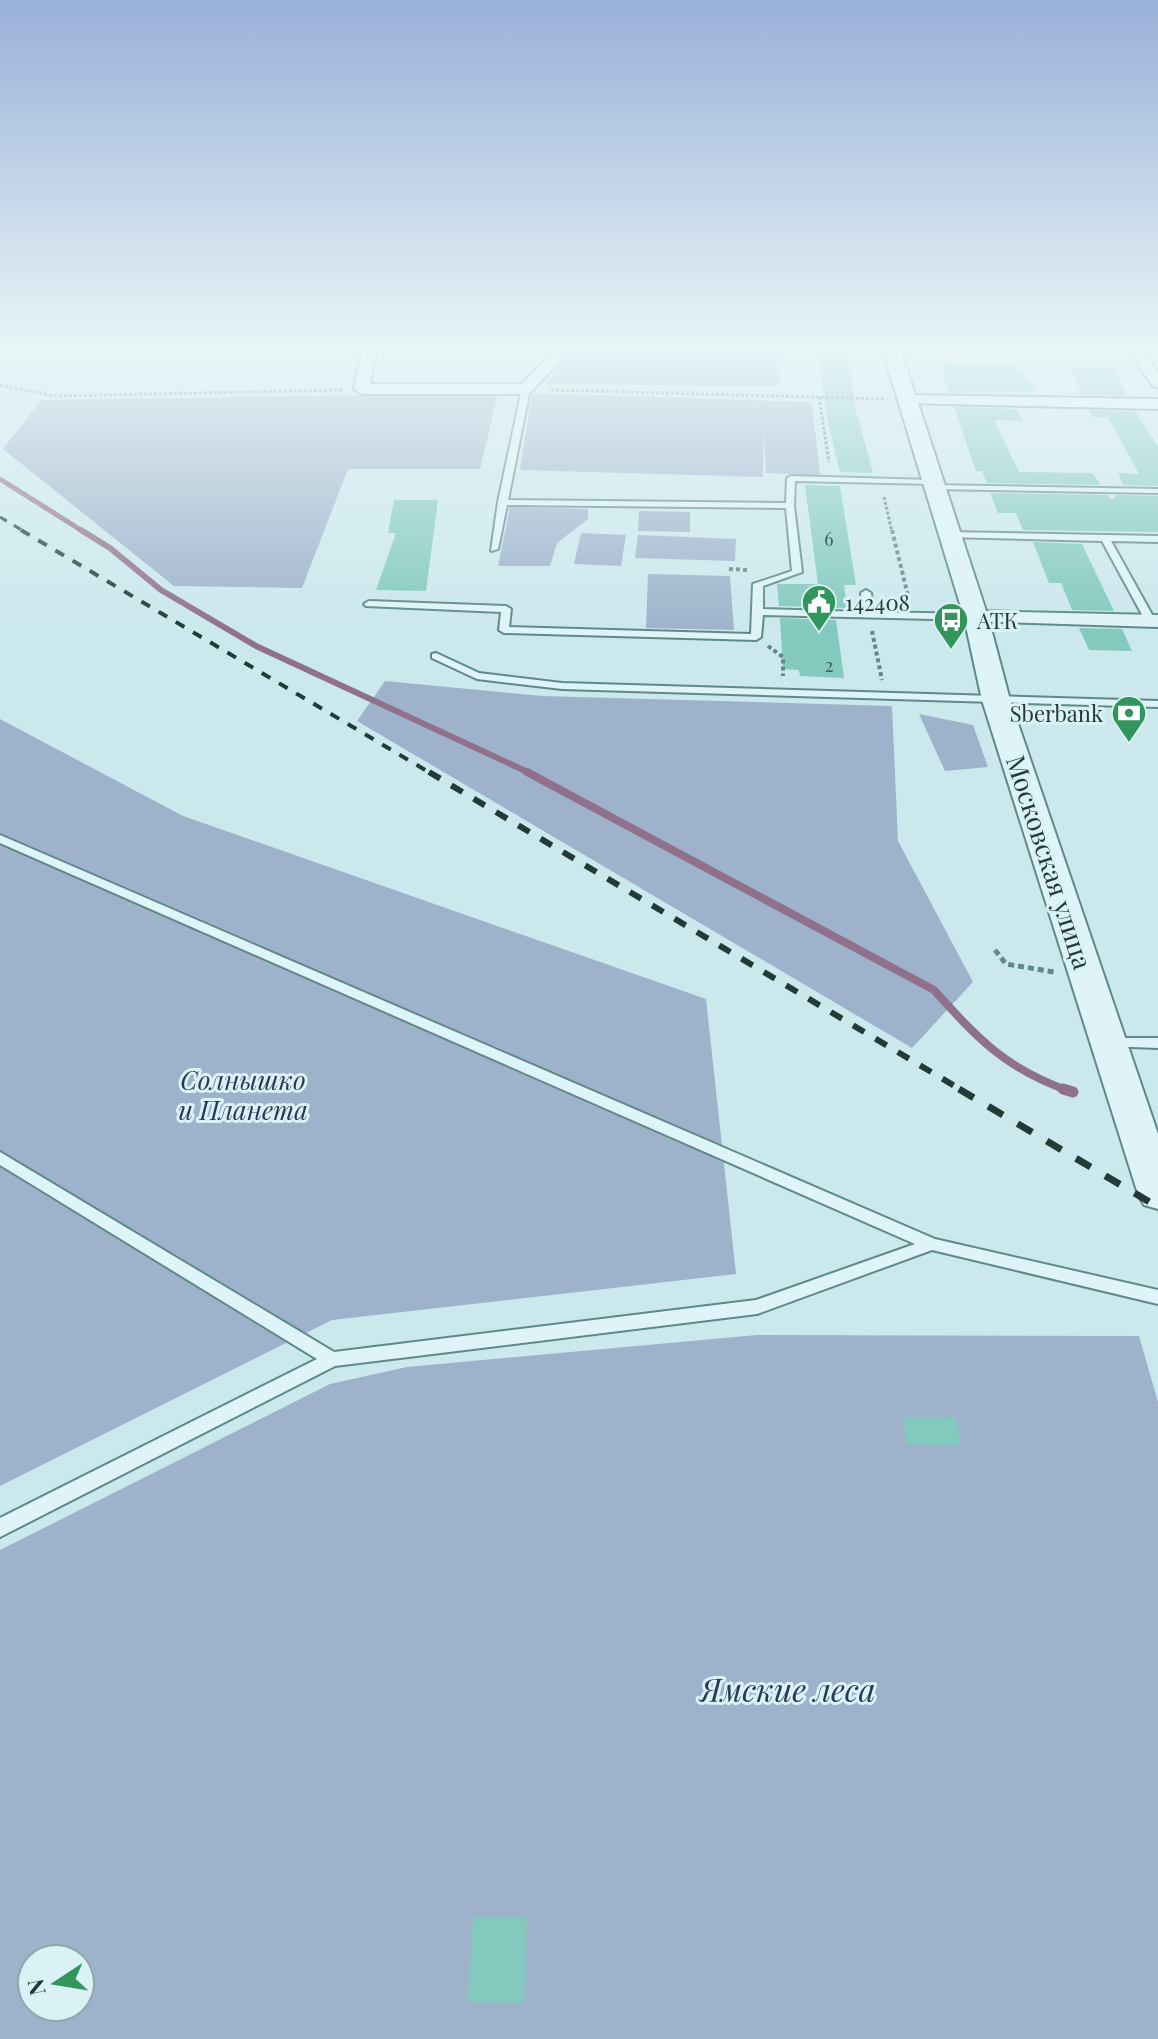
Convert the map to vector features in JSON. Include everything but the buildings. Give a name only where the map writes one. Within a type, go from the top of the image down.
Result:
[{"type":"street","name":"Московская улица","points":[[919,440],[976,617],[996,700],[1158,1194]]},
{"type":"street","points":[[976,617],[1154,620]]},
{"type":"lane","points":[[494,549],[515,440]]},
{"type":"lane","points":[[369,604],[506,609],[504,630],[756,637],[758,584],[797,572],[790,506],[791,478],[1158,491]]},
{"type":"lane","points":[[502,502],[790,506]]},
{"type":"lane","points":[[949,535],[1158,539]]},
{"type":"lane","points":[[1106,539],[1154,620]]},
{"type":"lane","points":[[866,593],[869,615]]},
{"type":"lane","points":[[758,612],[976,617]]},
{"type":"lane","points":[[436,656],[477,676],[562,686],[1158,704]]},
{"type":"lane","points":[[0,839],[932,1244],[1158,1297]]},
{"type":"lane","points":[[1109,1043],[1158,1043]]},
{"type":"lane","points":[[0,1158],[332,1359]]},
{"type":"lane","points":[[0,1528],[332,1359],[757,1307],[932,1244]]},
{"type":"path","points":[[825,440],[831,479]]},
{"type":"path","points":[[881,480],[913,616]]},
{"type":"path","points":[[869,615],[885,697]]},
{"type":"path","points":[[756,637],[783,657],[784,693]]},
{"type":"path","points":[[995,950],[1006,964],[1063,974]]},
{"type":"green space","points":[[10,440],[487,440],[480,469],[348,469],[302,588],[174,586],[3,449]]},
{"type":"green space","points":[[525,440],[764,440],[763,477],[520,470]]},
{"type":"green space","points":[[764,440],[816,440],[820,475],[766,473]]},
{"type":"green space","points":[[510,507],[588,509],[588,519],[557,543],[550,566],[498,566]]},
{"type":"green space","points":[[639,511],[690,512],[690,532],[638,531]]},
{"type":"green space","points":[[581,533],[626,535],[621,566],[574,564]]},
{"type":"green space","points":[[638,535],[736,539],[735,561],[635,558]]},
{"type":"green space","points":[[648,574],[730,576],[734,630],[646,628]]},
{"type":"green space","points":[[385,681],[542,696],[892,706],[898,841],[973,982],[912,1048],[357,721]]},
{"type":"green space","points":[[919,714],[973,725],[988,767],[945,771]]},
{"type":"green space","name":"Солнышко и Планета","points":[[0,719],[183,816],[706,999],[736,1274],[332,1320],[0,1486]]},
{"type":"green space","name":"Ямские леса","points":[[757,1335],[1139,1336],[1158,1402],[1158,2039],[0,2039],[0,1550],[330,1384],[407,1367]]},
{"type":"waterway","points":[[0,479],[84,532]]},
{"type":"waterway","points":[[81,530],[110,548],[161,590],[256,646],[532,774]]},
{"type":"waterway","points":[[527,772],[934,990],[994,1051],[1027,1073],[1067,1090]]},
{"type":"waterway","points":[[1063,1089],[1067,1090]]},
{"type":"waterway","points":[[1067,1090],[1073,1092]]},
{"type":"railway","points":[[0,517],[25,532]]},
{"type":"railway","points":[[21,530],[432,774]]},
{"type":"railway","points":[[429,772],[963,1091]]},
{"type":"railway","points":[[959,1089],[1158,1207]]},
{"type":"place","name":"142408","points":[[819,633]]},
{"type":"place","name":"АТК","points":[[951,651]]},
{"type":"place","name":"Sberbank","points":[[1129,744]]}]
